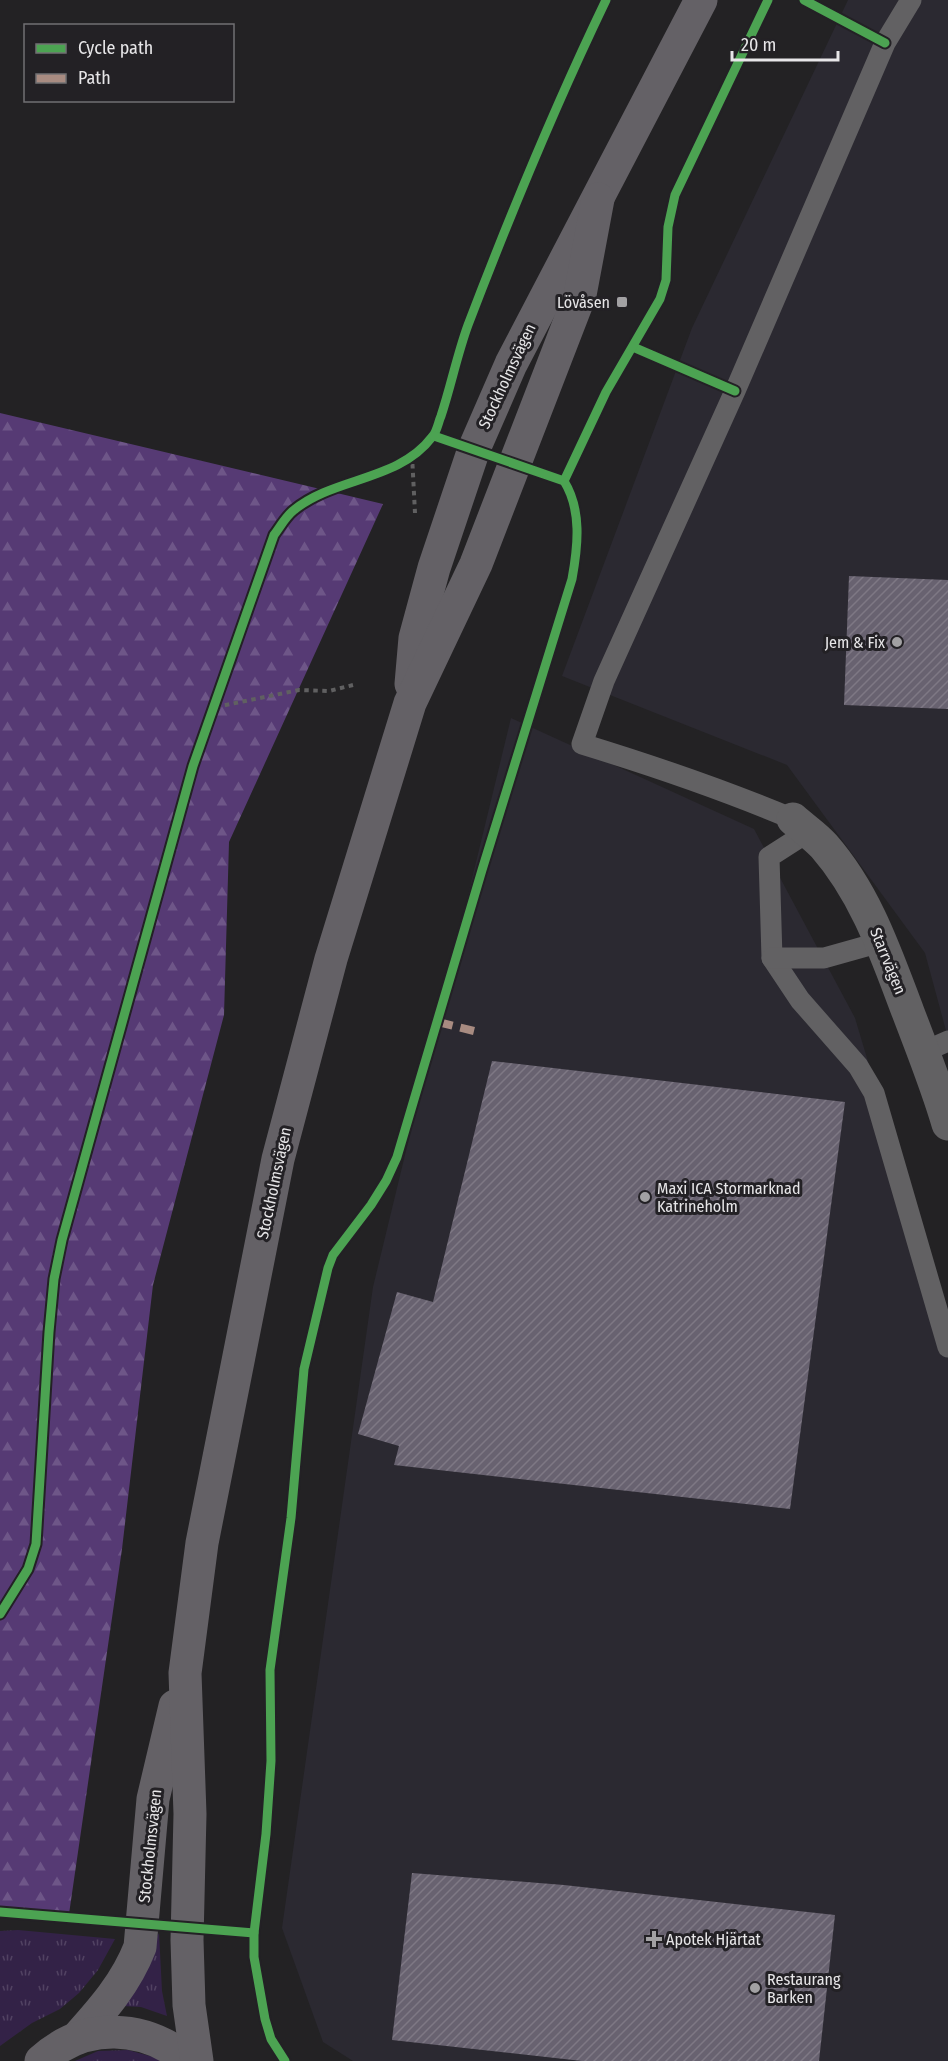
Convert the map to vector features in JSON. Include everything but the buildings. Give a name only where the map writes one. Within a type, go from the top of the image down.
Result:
[{"type":"main road","name":"Stockholmsvägen","points":[[410,704],[415,638],[434,568],[474,450],[511,364],[701,0]]},
{"type":"main road","name":"Stockholmsvägen","points":[[197,2061],[189,2005],[190,1814],[185,1673],[202,1543],[278,1160],[331,959],[410,704],[476,564],[580,295],[598,199]]},
{"type":"main road","name":"Stockholmsvägen","points":[[77,2038],[122,1985],[140,1947],[153,1799],[177,1696],[185,1673]]},
{"type":"main road","points":[[41,2061],[64,2044],[77,2038],[119,2031],[157,2040],[174,2049],[189,2061]]},
{"type":"street","name":"Starrvägen","points":[[801,825],[823,845],[849,879],[936,1047],[948,1124]]},
{"type":"lane","points":[[911,0],[885,43],[735,391],[604,681],[582,744],[728,792],[801,825],[769,857],[772,958],[800,1000],[858,1066],[874,1094],[948,1347]]},
{"type":"lane","points":[[772,958],[824,958],[881,942]]},
{"type":"path","points":[[402,462],[416,453]]},
{"type":"path","points":[[415,516],[416,453]]},
{"type":"path","points":[[216,707],[299,690],[329,691],[353,685]]},
{"type":"path","points":[[212,717],[219,696]]},
{"type":"shaded area","points":[[848,0],[948,0],[948,1038],[925,953],[787,765],[562,676],[692,328]]},
{"type":"shaded area","points":[[511,718],[754,829],[855,1018],[948,1329],[948,2061],[353,2061],[323,2042],[282,1928],[373,1287]]},
{"type":"green space","points":[[0,413],[383,504],[229,842],[224,1015],[153,1285],[122,1549],[69,1914],[0,1907]]},
{"type":"green space","points":[[18,1930],[115,1939],[98,1970],[79,1993],[60,2009],[32,2023],[0,2046],[0,1931]]},
{"type":"green space","points":[[159,1933],[162,1991],[167,2016],[141,2007],[122,2006]]},
{"type":"green space","points":[[128,2050],[162,2061],[75,2061],[98,2051]]},
{"type":"marked path","points":[[438,1022],[474,1031]]},
{"type":"cycle path","points":[[0,1614],[28,1569],[36,1544],[49,1332],[54,1279],[62,1240],[193,766],[274,535],[291,512],[310,499],[402,462],[418,451],[434,435],[445,405],[464,336],[500,243],[551,120],[606,0]]},
{"type":"cycle path","points":[[564,481],[606,392],[660,299],[666,280],[668,227],[675,195],[768,0]]},
{"type":"cycle path","points":[[804,0],[885,43]]},
{"type":"cycle path","points":[[633,347],[735,391]]},
{"type":"cycle path","points":[[285,2061],[271,2039],[265,2019],[254,1957],[254,1933],[266,1834],[271,1761],[270,1670],[291,1518],[304,1369],[333,1255],[371,1205],[397,1157],[482,870],[572,579],[576,554],[576,516],[570,492],[564,481],[434,436]]},
{"type":"cycle path","points":[[0,1912],[254,1933]]},
{"type":"place","name":"Lövåsen","points":[[622,302]]},
{"type":"place","name":"Jem & Fix","points":[[897,642]]},
{"type":"place","name":"Maxi ICA Stormarknad Katrineholm","points":[[645,1197]]},
{"type":"place","name":"Apotek Hjärtat","points":[[654,1939]]},
{"type":"place","name":"Restaurang Barken","points":[[755,1988]]}]
